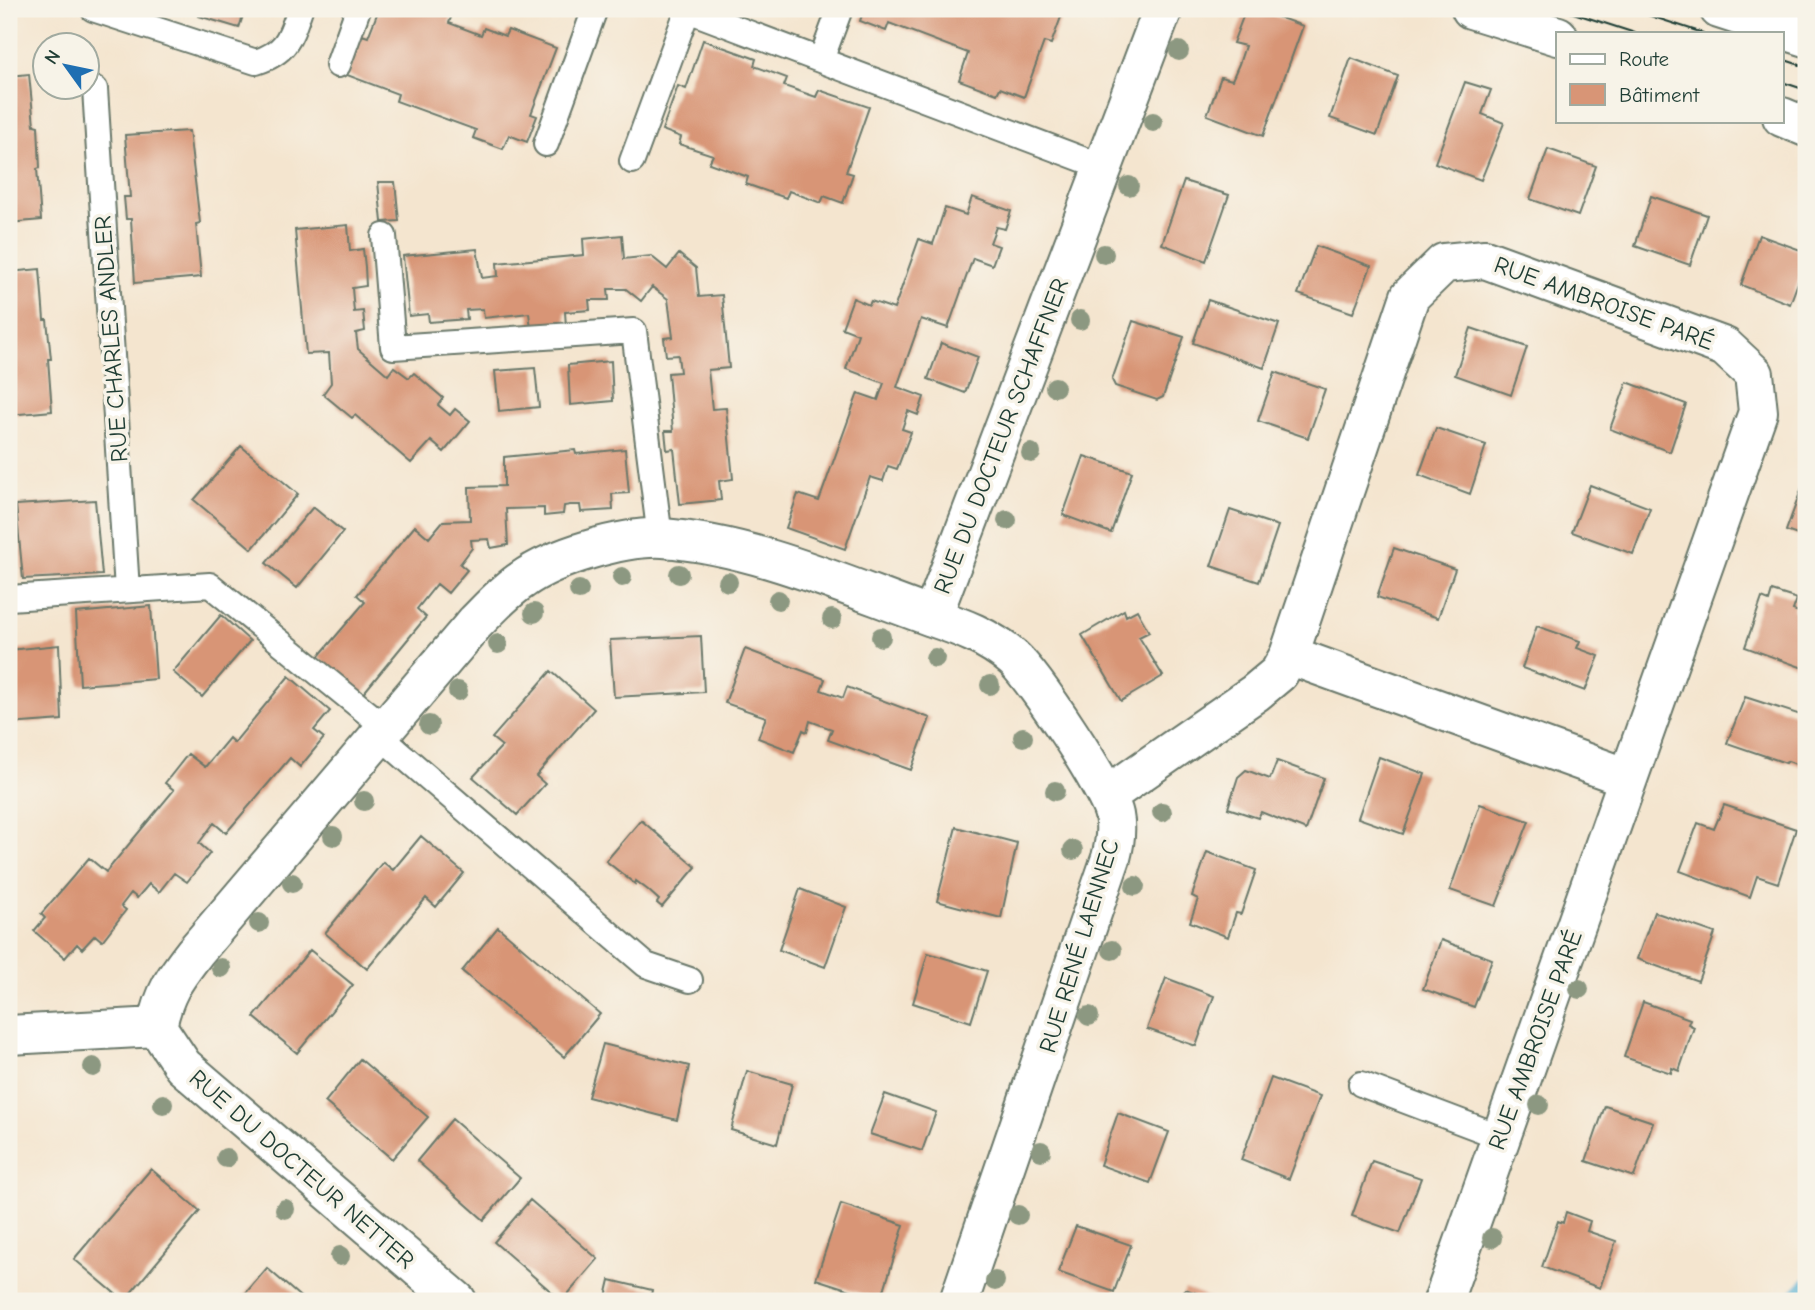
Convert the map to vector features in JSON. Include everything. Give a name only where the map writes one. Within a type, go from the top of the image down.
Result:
[{"type":"street","name":"RUE DU DOCTEUR SCHAFFNER","points":[[157,1027],[161,1007],[171,984],[195,952],[475,623],[523,579],[556,561],[617,543],[660,538],[711,545],[772,560],[932,617],[1163,9]]},
{"type":"street","points":[[1471,9],[1556,35]]},
{"type":"street","points":[[1719,9],[1806,37]]},
{"type":"street","points":[[1784,118],[1806,127]]},
{"type":"street","name":"RUE AMBROISE PARÉ","points":[[1108,795],[1255,693],[1279,673],[1289,655],[1410,296],[1444,263],[1485,259],[1725,347],[1754,374],[1758,412],[1443,1301]]},
{"type":"street","name":"RUE RENÉ LAENNEC","points":[[932,617],[972,631],[1015,660],[1108,795],[1114,814],[1116,837],[959,1301]]},
{"type":"street","points":[[1289,655],[1628,778]]},
{"type":"street","points":[[9,1035],[157,1027]]},
{"type":"street","name":"RUE DU DOCTEUR NETTER","points":[[157,1027],[183,1066],[457,1301]]},
{"type":"lane","points":[[93,9],[256,62],[274,56],[290,40],[300,9]]},
{"type":"lane","points":[[338,65],[358,9]]},
{"type":"lane","points":[[546,145],[595,9]]},
{"type":"lane","points":[[632,162],[687,9],[1103,167]]},
{"type":"lane","points":[[821,60],[840,9]]},
{"type":"lane","name":"RUE CHARLES ANDLER","points":[[96,102],[127,590]]},
{"type":"lane","points":[[384,236],[393,347],[634,331],[660,538]]},
{"type":"lane","points":[[9,598],[210,585],[383,732],[646,965],[690,980]]},
{"type":"lane","points":[[1361,1084],[1500,1137]]},
{"type":"building","points":[[194,9],[245,9],[239,28],[199,16],[200,11]]},
{"type":"building","points":[[379,9],[454,9],[449,23],[481,35],[484,28],[505,36],[508,30],[556,48],[531,114],[537,116],[527,142],[509,135],[503,149],[473,138],[476,130],[396,101],[398,94],[347,75],[362,35],[368,37]]},
{"type":"building","points":[[864,9],[1064,9],[1051,44],[1044,42],[1024,97],[1000,88],[997,94],[959,80],[968,53],[889,23],[886,31],[860,21]]},
{"type":"building","points":[[1246,9],[1256,9],[1303,26],[1263,136],[1207,115],[1221,77],[1232,80],[1239,64],[1245,46],[1233,43]]},
{"type":"building","points":[[703,40],[756,59],[754,66],[787,78],[784,86],[816,97],[819,90],[869,107],[846,172],[853,174],[843,203],[824,196],[821,203],[789,191],[786,198],[746,184],[748,177],[709,163],[713,155],[679,144],[681,137],[662,130],[678,86],[686,89]]},
{"type":"building","points":[[1351,58],[1398,76],[1377,135],[1330,118]]},
{"type":"building","points":[[29,74],[34,125],[38,126],[40,168],[37,169],[41,220],[9,223],[9,76]]},
{"type":"building","points":[[1465,82],[1491,90],[1482,114],[1504,123],[1481,180],[1435,163]]},
{"type":"building","points":[[189,131],[200,223],[196,224],[201,277],[135,283],[131,219],[126,219],[124,197],[130,197],[125,135]]},
{"type":"building","points":[[1548,149],[1596,166],[1578,216],[1530,199]]},
{"type":"building","points":[[1184,181],[1229,195],[1206,261],[1162,244]]},
{"type":"building","points":[[378,182],[395,182],[399,221],[382,222]]},
{"type":"building","points":[[1651,196],[1707,215],[1690,265],[1635,246]]},
{"type":"building","points":[[972,197],[1011,211],[1005,229],[996,227],[990,243],[999,246],[992,265],[973,258],[948,328],[921,319],[897,387],[924,397],[918,415],[908,411],[902,429],[911,432],[897,469],[888,466],[883,481],[870,477],[845,549],[786,528],[798,494],[819,501],[858,393],[878,400],[884,383],[846,369],[858,334],[842,328],[853,298],[869,305],[871,301],[894,309],[919,239],[933,244],[945,208],[966,215]]},
{"type":"building","points":[[348,225],[350,251],[363,249],[365,267],[366,286],[352,288],[354,312],[363,311],[365,331],[356,333],[358,349],[388,375],[394,367],[409,378],[414,373],[443,398],[438,405],[450,415],[455,409],[470,421],[444,452],[431,441],[411,463],[355,415],[352,418],[323,394],[331,383],[329,353],[306,354],[295,230]]},
{"type":"building","points":[[622,235],[624,259],[651,256],[667,269],[679,254],[696,268],[699,297],[722,295],[729,368],[708,370],[712,409],[726,408],[733,479],[719,481],[721,500],[680,504],[674,449],[667,450],[665,431],[673,431],[668,373],[680,372],[678,355],[666,356],[664,338],[673,337],[668,299],[652,287],[641,301],[626,289],[608,289],[609,300],[589,300],[590,310],[565,312],[566,326],[531,328],[529,313],[484,318],[483,309],[466,310],[467,319],[429,322],[428,314],[409,316],[403,256],[477,249],[482,278],[498,276],[497,263],[584,255],[583,239]]},
{"type":"building","points":[[1759,235],[1806,252],[1806,261],[1790,304],[1741,285]]},
{"type":"building","points":[[1316,246],[1371,266],[1353,313],[1298,294]]},
{"type":"building","points":[[40,269],[44,320],[47,320],[51,359],[48,359],[52,411],[9,415],[9,272]]},
{"type":"building","points":[[1208,300],[1279,324],[1264,368],[1193,343]]},
{"type":"building","points":[[1133,321],[1184,337],[1163,397],[1157,400],[1115,386],[1112,380]]},
{"type":"building","points":[[1471,328],[1527,347],[1511,395],[1455,375]]},
{"type":"building","points":[[941,343],[978,357],[965,393],[928,379]]},
{"type":"building","points":[[611,361],[613,401],[570,405],[568,365]]},
{"type":"building","points":[[535,368],[539,407],[499,411],[495,371]]},
{"type":"building","points":[[1275,372],[1325,389],[1308,438],[1258,421]]},
{"type":"building","points":[[1627,382],[1686,404],[1670,452],[1610,429]]},
{"type":"building","points":[[1436,428],[1486,445],[1470,494],[1419,475]]},
{"type":"building","points":[[241,446],[298,494],[252,549],[194,500]]},
{"type":"building","points":[[625,449],[629,493],[612,494],[613,510],[581,512],[580,505],[570,505],[564,506],[563,514],[544,516],[544,508],[506,509],[508,545],[491,548],[489,539],[471,540],[472,548],[460,564],[467,570],[448,593],[437,584],[417,609],[426,617],[362,695],[318,657],[365,602],[357,595],[415,526],[429,538],[443,521],[470,520],[469,487],[504,486],[504,457],[575,450],[576,454]]},
{"type":"building","points":[[1084,456],[1132,472],[1111,533],[1063,515]]},
{"type":"building","points":[[1806,482],[1806,538],[1786,531]]},
{"type":"building","points":[[1590,485],[1650,508],[1633,554],[1572,532]]},
{"type":"building","points":[[95,500],[102,575],[23,579],[16,505]]},
{"type":"building","points":[[313,507],[343,532],[297,588],[266,563]]},
{"type":"building","points":[[1230,510],[1278,526],[1259,582],[1211,566]]},
{"type":"building","points":[[1394,548],[1455,569],[1438,618],[1377,597]]},
{"type":"building","points":[[1772,591],[1797,599],[1793,610],[1806,614],[1806,669],[1745,647],[1762,598],[1769,601]]},
{"type":"building","points":[[151,606],[156,679],[80,685],[76,613]]},
{"type":"building","points":[[1124,610],[1126,616],[1137,610],[1149,632],[1139,637],[1163,676],[1121,701],[1082,635]]},
{"type":"building","points":[[221,615],[250,641],[202,697],[173,672]]},
{"type":"building","points":[[1537,626],[1580,641],[1577,648],[1599,656],[1585,691],[1522,668]]},
{"type":"building","points":[[701,636],[704,692],[614,697],[610,640]]},
{"type":"building","points":[[59,645],[62,720],[9,724],[9,650]]},
{"type":"building","points":[[745,649],[825,679],[821,690],[843,698],[847,687],[930,718],[911,770],[828,740],[832,729],[810,721],[807,732],[803,730],[794,752],[758,738],[766,717],[725,703]]},
{"type":"building","points":[[551,671],[594,709],[536,776],[545,784],[517,815],[473,777],[502,746],[492,738]]},
{"type":"building","points":[[289,676],[330,711],[314,730],[324,738],[300,767],[290,758],[226,833],[214,823],[199,843],[210,853],[187,882],[174,873],[159,892],[149,884],[137,898],[131,893],[121,906],[126,910],[102,941],[95,935],[82,949],[77,944],[65,958],[34,931],[45,918],[41,914],[89,858],[106,872],[174,790],[165,783],[188,754],[205,767],[229,738],[234,743]]},
{"type":"building","points":[[1745,697],[1804,716],[1802,720],[1806,721],[1806,768],[1727,743]]},
{"type":"building","points":[[1379,757],[1425,774],[1403,834],[1358,818]]},
{"type":"building","points":[[1277,761],[1324,778],[1306,830],[1261,812],[1258,818],[1228,808],[1238,777],[1246,770],[1270,779]]},
{"type":"building","points":[[1480,804],[1529,821],[1496,906],[1450,890]]},
{"type":"building","points":[[1724,805],[1796,829],[1778,883],[1757,876],[1750,897],[1680,871],[1698,823],[1714,829]]},
{"type":"building","points":[[641,820],[696,867],[662,907],[657,903],[659,900],[648,890],[636,881],[635,884],[606,861]]},
{"type":"building","points":[[956,827],[1017,843],[1001,918],[937,901]]},
{"type":"building","points":[[421,836],[464,873],[436,907],[426,898],[367,969],[325,933],[383,862],[393,870]]},
{"type":"building","points":[[1207,852],[1256,870],[1241,914],[1236,913],[1228,937],[1190,922],[1198,899],[1192,896]]},
{"type":"building","points":[[800,889],[846,907],[825,967],[779,950]]},
{"type":"building","points":[[1654,912],[1715,933],[1698,981],[1637,959]]},
{"type":"building","points":[[498,927],[600,1014],[564,1057],[462,971]]},
{"type":"building","points":[[1441,940],[1492,959],[1474,1007],[1423,989]]},
{"type":"building","points":[[310,950],[353,985],[297,1053],[254,1017]]},
{"type":"building","points":[[928,953],[987,971],[971,1022],[913,1003]]},
{"type":"building","points":[[1166,978],[1214,996],[1196,1046],[1147,1029]]},
{"type":"building","points":[[1643,1002],[1690,1019],[1688,1024],[1694,1027],[1679,1071],[1672,1068],[1671,1073],[1624,1057]]},
{"type":"building","points":[[603,1044],[689,1066],[677,1120],[588,1097]]},
{"type":"building","points":[[360,1059],[428,1117],[392,1159],[325,1102]]},
{"type":"building","points":[[747,1071],[792,1084],[777,1144],[731,1130]]},
{"type":"building","points":[[1271,1078],[1320,1096],[1289,1179],[1241,1160]]},
{"type":"building","points":[[885,1094],[936,1112],[922,1151],[870,1134]]},
{"type":"building","points":[[1605,1106],[1653,1122],[1634,1177],[1586,1161]]},
{"type":"building","points":[[1118,1113],[1169,1132],[1150,1183],[1100,1165]]},
{"type":"building","points":[[452,1119],[520,1178],[484,1220],[417,1161]]},
{"type":"building","points":[[1372,1161],[1421,1178],[1400,1233],[1352,1216]]},
{"type":"building","points":[[151,1169],[200,1211],[124,1301],[74,1259]]},
{"type":"building","points":[[530,1200],[598,1259],[562,1301],[494,1242]]},
{"type":"building","points":[[841,1204],[904,1225],[881,1300],[816,1279]]},
{"type":"building","points":[[1566,1212],[1590,1221],[1587,1231],[1616,1241],[1600,1288],[1542,1267],[1558,1221],[1563,1223]]},
{"type":"building","points":[[1076,1226],[1131,1245],[1114,1292],[1058,1272]]},
{"type":"building","points":[[267,1268],[305,1301],[239,1301]]},
{"type":"building","points":[[610,1280],[652,1290],[650,1301],[605,1301]]},
{"type":"building","points":[[1185,1289],[1218,1301],[1180,1301]]},
{"type":"waterway","points":[[1789,1301],[1806,1284]]},
{"type":"tram line","points":[[1561,9],[1632,32]]},
{"type":"tram line","points":[[1629,9],[1700,32]]},
{"type":"tram line","points":[[1784,60],[1806,67]]},
{"type":"tram line","points":[[1784,83],[1806,90]]}]
